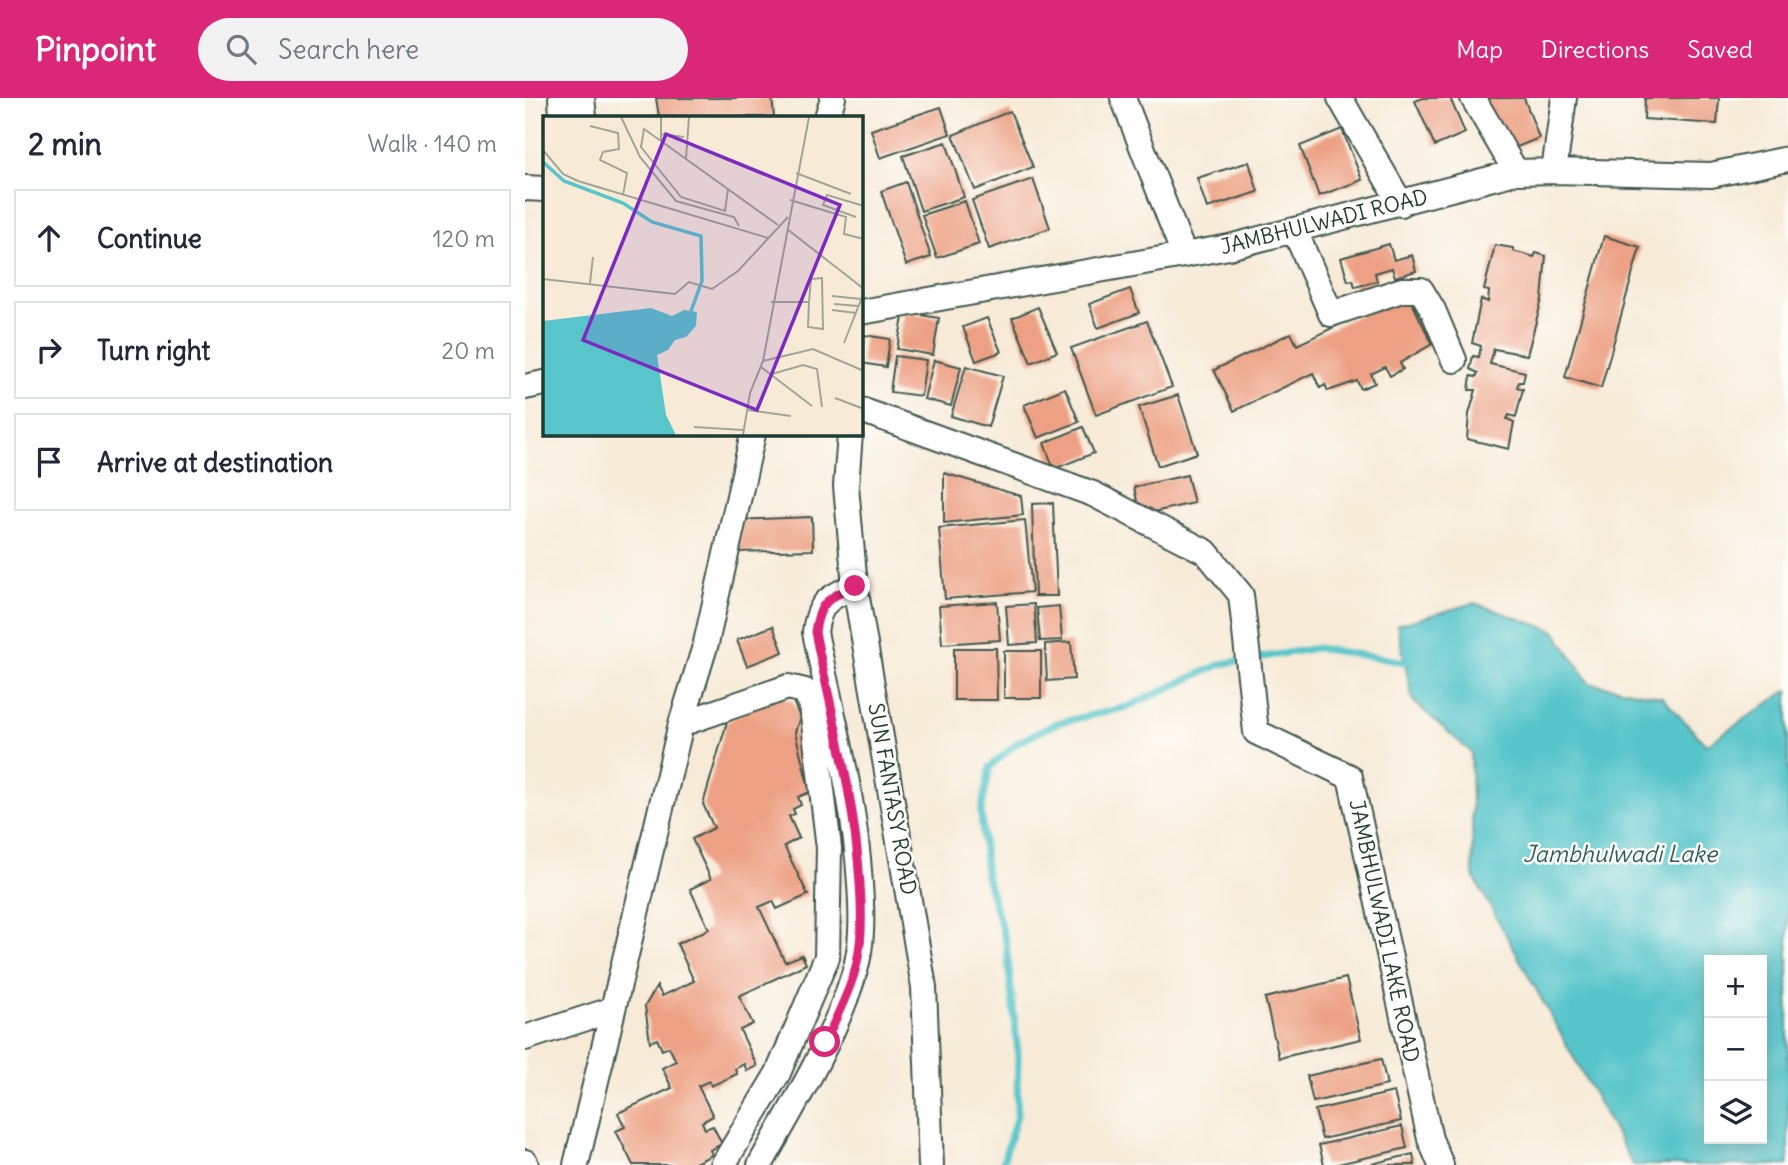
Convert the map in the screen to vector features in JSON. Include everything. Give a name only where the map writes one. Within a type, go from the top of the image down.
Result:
[{"type":"street","points":[[561,98],[562,116]]},
{"type":"street","points":[[582,98],[584,116]]},
{"type":"street","points":[[827,116],[832,98]]},
{"type":"street","points":[[1123,98],[1184,255]]},
{"type":"street","points":[[1340,98],[1401,204]]},
{"type":"street","points":[[1473,98],[1516,172]]},
{"type":"street","points":[[1554,171],[1564,98]]},
{"type":"street","name":"JAMBHULWADI ROAD","points":[[863,312],[1230,247],[1516,172],[1711,175],[1788,159]]},
{"type":"street","points":[[525,188],[543,189]]},
{"type":"street","points":[[1295,231],[1331,313],[1402,290],[1421,290],[1433,310],[1454,360]]},
{"type":"street","points":[[525,387],[543,383]]},
{"type":"street","name":"JAMBHULWADI LAKE ROAD","points":[[863,411],[1093,494],[1206,552],[1241,595],[1256,732],[1350,777],[1430,1139],[1441,1165]]},
{"type":"street","points":[[576,1165],[681,724],[706,643],[753,436]]},
{"type":"street","name":"SUN FANTASY ROAD","points":[[850,436],[846,486],[855,586],[924,987],[931,1165]]},
{"type":"street","points":[[759,1165],[825,1042],[854,973],[860,945],[862,906],[847,773],[815,632],[817,618],[827,601],[855,586]]},
{"type":"street","points":[[681,724],[788,687],[805,691],[812,707],[829,848],[827,957],[778,1073],[723,1165]]},
{"type":"street","points":[[525,1038],[611,1010]]},
{"type":"water","name":"Jambhulwadi Lake","points":[[1474,603],[1555,631],[1589,683],[1662,697],[1706,745],[1788,690],[1788,1165],[1633,1165],[1473,875],[1471,752],[1413,701],[1397,625]]},
{"type":"building","points":[[656,98],[772,98],[774,116],[659,116]]},
{"type":"building","points":[[1423,98],[1450,98],[1465,133],[1435,146],[1415,101]]},
{"type":"building","points":[[1482,98],[1524,98],[1539,138],[1507,151]]},
{"type":"building","points":[[1645,98],[1719,98],[1717,124],[1644,119]]},
{"type":"building","points":[[941,107],[950,134],[880,158],[871,130]]},
{"type":"building","points":[[1010,111],[1033,167],[975,190],[953,135]]},
{"type":"building","points":[[1342,129],[1362,180],[1319,196],[1300,146]]},
{"type":"building","points":[[946,142],[964,197],[921,211],[903,156]]},
{"type":"building","points":[[1249,162],[1258,192],[1207,208],[1197,178]]},
{"type":"building","points":[[1033,179],[1050,228],[989,249],[972,200]]},
{"type":"building","points":[[906,182],[931,257],[906,265],[881,191]]},
{"type":"building","points":[[965,201],[979,244],[937,258],[922,215]]},
{"type":"building","points":[[1604,236],[1640,247],[1601,388],[1565,377]]},
{"type":"building","points":[[1389,244],[1394,260],[1412,255],[1416,271],[1395,277],[1392,268],[1375,273],[1377,281],[1355,287],[1353,280],[1348,281],[1341,258]]},
{"type":"building","points":[[1495,245],[1513,248],[1513,251],[1534,257],[1536,253],[1546,256],[1542,299],[1527,355],[1494,349],[1490,364],[1525,372],[1523,382],[1519,382],[1517,387],[1523,389],[1516,417],[1509,415],[1507,419],[1514,422],[1509,449],[1467,439],[1469,414],[1476,390],[1469,390],[1471,376],[1476,377],[1478,373],[1470,369],[1473,356],[1479,357],[1481,346],[1472,343],[1481,299],[1488,302],[1489,291],[1484,290]]},
{"type":"building","points":[[1130,289],[1139,313],[1098,328],[1089,304]]},
{"type":"building","points":[[1407,292],[1432,344],[1400,363],[1403,369],[1390,376],[1385,367],[1371,374],[1375,383],[1361,389],[1357,381],[1328,391],[1325,385],[1320,388],[1313,373],[1234,411],[1214,370],[1291,333],[1297,345]]},
{"type":"building","points":[[1038,307],[1057,352],[1031,363],[1012,318]]},
{"type":"building","points":[[904,312],[939,318],[933,355],[897,349]]},
{"type":"building","points":[[987,318],[1001,352],[976,361],[963,327]]},
{"type":"building","points":[[1147,321],[1172,387],[1096,415],[1071,348]]},
{"type":"building","points":[[864,335],[890,339],[886,367],[863,363]]},
{"type":"building","points":[[895,356],[926,360],[921,396],[890,392]]},
{"type":"building","points":[[934,360],[961,367],[951,406],[924,399]]},
{"type":"building","points":[[966,366],[1003,376],[988,427],[951,416]]},
{"type":"building","points":[[1065,388],[1079,422],[1038,438],[1024,405]]},
{"type":"building","points":[[1178,395],[1197,453],[1158,466],[1139,407]]},
{"type":"building","points":[[1083,427],[1094,453],[1054,469],[1044,443]]},
{"type":"building","points":[[944,473],[1021,496],[1023,515],[944,523]]},
{"type":"building","points":[[1187,475],[1194,503],[1140,515],[1134,487]]},
{"type":"building","points":[[1053,503],[1057,596],[1035,596],[1032,504]]},
{"type":"building","points":[[812,517],[813,550],[738,552],[737,520]]},
{"type":"building","points":[[1025,520],[1032,592],[945,599],[939,528]]},
{"type":"building","points":[[997,602],[1000,640],[942,644],[939,606]]},
{"type":"building","points":[[1034,604],[1037,643],[1009,645],[1006,606]]},
{"type":"building","points":[[1059,606],[1062,640],[1040,641],[1037,608]]},
{"type":"building","points":[[773,626],[783,652],[747,666],[737,640]]},
{"type":"building","points":[[1071,642],[1074,679],[1047,681],[1045,644]]},
{"type":"building","points":[[954,648],[996,648],[997,700],[954,700]]},
{"type":"building","points":[[1004,651],[1041,651],[1041,698],[1004,698]]},
{"type":"building","points":[[775,696],[793,701],[800,718],[795,732],[810,792],[798,797],[801,805],[793,809],[795,814],[789,816],[799,838],[784,846],[808,895],[777,909],[773,901],[759,907],[785,962],[802,955],[806,964],[739,996],[753,1024],[740,1030],[757,1066],[747,1071],[744,1064],[735,1069],[737,1074],[711,1086],[709,1081],[698,1086],[713,1116],[702,1122],[705,1129],[713,1126],[722,1144],[710,1150],[712,1155],[691,1165],[633,1165],[616,1131],[625,1127],[618,1113],[672,1088],[662,1068],[676,1061],[669,1047],[662,1050],[657,1039],[650,1042],[645,1006],[657,986],[662,996],[694,981],[677,944],[709,929],[690,889],[711,879],[692,839],[714,828],[703,804],[727,722]]},
{"type":"building","points":[[1346,978],[1361,1039],[1279,1058],[1265,998]]},
{"type":"building","points":[[1381,1059],[1387,1085],[1313,1102],[1307,1076]]},
{"type":"building","points":[[1394,1092],[1401,1121],[1322,1139],[1315,1110]]},
{"type":"building","points":[[1402,1126],[1407,1148],[1324,1165],[1319,1145]]},
{"type":"building","points":[[1413,1154],[1415,1165],[1371,1165],[1371,1164]]},
{"type":"waterway","points":[[1002,1165],[1017,1115],[1018,1053],[1006,942],[986,876],[981,812],[990,767],[1017,743],[1057,723],[1127,707],[1221,664],[1317,648],[1405,662]]},
{"type":"route","points":[[825,1042],[854,973],[860,945],[862,906],[858,850],[847,773],[815,632],[817,618],[827,601],[855,586]]}]
